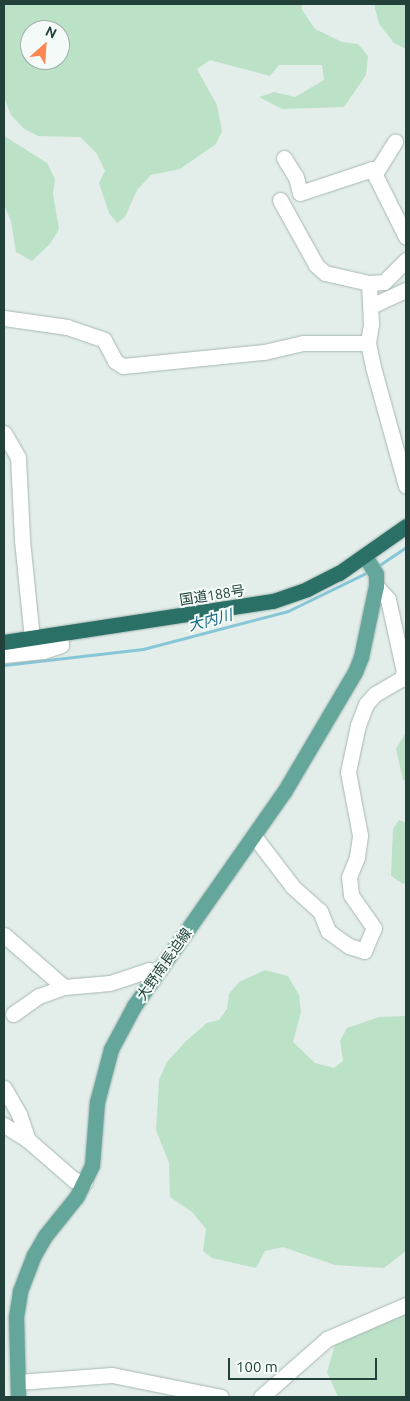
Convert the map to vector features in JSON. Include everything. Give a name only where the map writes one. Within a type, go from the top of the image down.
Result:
[{"type":"highway","name":"国道188号","points":[[4,642],[274,601],[371,570],[406,526]]},
{"type":"main road","name":"大野南長迫線","points":[[18,1392],[16,1317],[26,1271],[45,1236],[85,1182],[92,1165],[102,1077],[122,1027],[157,972],[284,792],[355,672],[361,657],[371,570]]},
{"type":"street","points":[[376,172],[395,142]]},
{"type":"street","points":[[284,158],[296,177],[300,193],[372,169],[376,172],[406,238]]},
{"type":"street","points":[[280,200],[316,265],[338,278],[369,283],[384,282],[406,260]]},
{"type":"street","points":[[369,283],[371,306],[368,343],[406,486]]},
{"type":"street","points":[[371,306],[406,290]]},
{"type":"street","points":[[4,318],[67,326],[104,340],[114,361],[123,366],[264,352],[303,343],[368,343]]},
{"type":"street","points":[[4,433],[18,457],[22,540],[32,638]]},
{"type":"street","points":[[254,836],[292,887],[320,911],[328,932],[348,946],[364,951],[374,928],[351,895],[349,877],[357,857],[360,835],[348,772],[358,725],[366,704],[375,694],[401,679],[404,672],[388,599],[371,570]]},
{"type":"street","points":[[4,655],[43,652],[60,645],[60,634]]},
{"type":"street","points":[[4,935],[64,987]]},
{"type":"street","points":[[13,1014],[40,996],[64,987],[110,983],[149,970],[157,972]]},
{"type":"street","points":[[4,1088],[19,1114],[28,1140]]},
{"type":"street","points":[[4,1125],[28,1140],[74,1180],[85,1182]]},
{"type":"street","points":[[261,1397],[327,1339],[406,1305]]},
{"type":"street","points":[[7,1397],[18,1392],[112,1375],[219,1397]]},
{"type":"green space","points":[[4,4],[303,4],[301,8],[315,29],[342,42],[358,44],[368,56],[366,75],[344,107],[282,109],[259,97],[274,92],[295,97],[324,80],[322,65],[279,65],[270,76],[210,60],[197,69],[217,105],[222,131],[216,144],[180,169],[151,175],[137,190],[125,217],[117,223],[109,213],[99,183],[105,171],[97,154],[80,137],[38,136],[23,128],[11,115],[4,97]]},
{"type":"green space","points":[[374,4],[406,4],[406,49],[394,43],[379,24]]},
{"type":"green space","points":[[4,136],[47,163],[55,179],[53,194],[59,229],[50,244],[32,261],[16,252],[11,221],[4,205]]},
{"type":"green space","points":[[406,732],[406,781],[403,780],[396,749]]},
{"type":"green space","points":[[399,820],[406,823],[406,882],[403,884],[391,876],[393,829]]},
{"type":"green space","points":[[265,970],[288,976],[299,995],[301,1012],[293,1042],[315,1063],[334,1068],[343,1061],[340,1041],[347,1028],[379,1017],[406,1016],[406,1251],[384,1268],[335,1265],[283,1247],[265,1251],[256,1268],[212,1258],[203,1251],[206,1229],[192,1212],[170,1197],[169,1163],[156,1130],[159,1080],[167,1062],[186,1041],[207,1023],[219,1020],[227,1009],[229,994],[239,982]]},
{"type":"green space","points":[[406,1313],[406,1397],[338,1397],[327,1372],[335,1345],[372,1323]]},
{"type":"waterway","name":"大内川","points":[[378,566],[406,547]]},
{"type":"waterway","name":"大内川","points":[[4,665],[143,649],[288,611],[370,571]]}]
